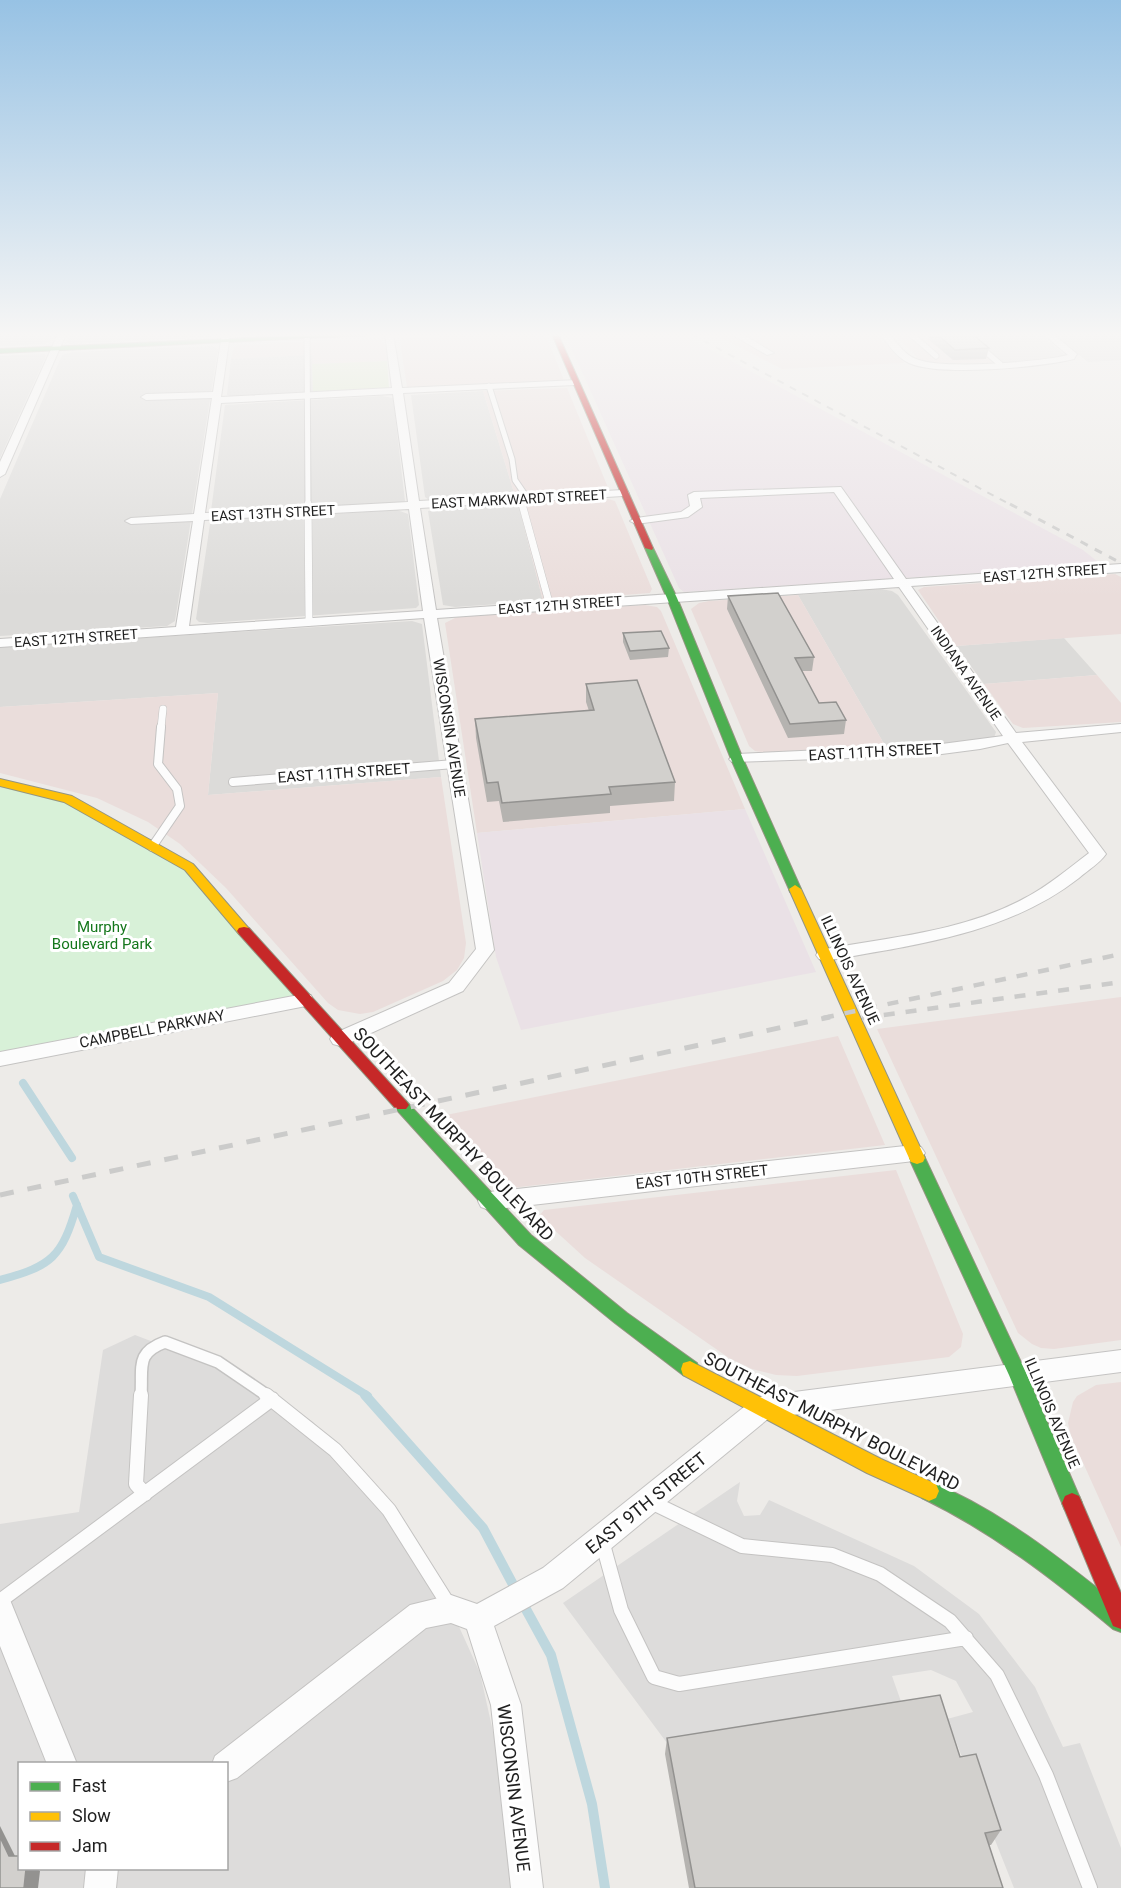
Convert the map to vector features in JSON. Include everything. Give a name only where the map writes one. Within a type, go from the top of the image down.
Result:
[{"type":"street","points":[[0,474],[23,422]]},
{"type":"street","points":[[182,631],[213,422]]},
{"type":"street","name":"WISCONSIN AVENUE","points":[[340,1039],[456,987],[484,950],[430,614],[403,422]]},
{"type":"street","name":"ILLINOIS AVENUE","points":[[593,422],[672,598],[737,759],[914,1153],[1018,1375],[1121,1619]]},
{"type":"street","name":"INDIANA AVENUE","points":[[636,521],[684,515],[696,507],[694,495],[837,489],[1012,738],[1098,854],[1062,882],[1024,906],[958,931],[825,955]]},
{"type":"street","name":"EAST MARKWARDT STREET","points":[[415,505],[623,493]]},
{"type":"street","name":"EAST 13TH STREET","points":[[131,521],[415,505]]},
{"type":"street","name":"EAST 12TH STREET","points":[[0,643],[1121,568]]},
{"type":"street","name":"EAST 11TH STREET","points":[[737,759],[934,750],[980,745],[1012,738],[1121,729]]},
{"type":"street","name":"SOUTHEAST MURPHY BOULEVARD","points":[[0,782],[68,798],[189,867],[304,1000],[525,1240],[621,1318],[690,1370],[874,1466],[965,1507],[1046,1560],[1121,1619]]},
{"type":"street","name":"CAMPBELL PARKWAY","points":[[0,1059],[304,1000]]},
{"type":"street","name":"EAST 10TH STREET","points":[[489,1201],[914,1153]]},
{"type":"street","points":[[763,1407],[1121,1361]]},
{"type":"street","name":"EAST 9TH STREET","points":[[228,1765],[420,1615],[475,1613],[554,1578],[763,1407]]},
{"type":"street","points":[[0,1610],[4,1615],[61,1762]]},
{"type":"street","name":"WISCONSIN AVENUE","points":[[475,1613],[506,1705],[527,1888]]},
{"type":"street","points":[[100,1888],[102,1870]]},
{"type":"lane","points":[[308,422],[309,622]]},
{"type":"lane","points":[[500,422],[512,459],[515,480],[524,499],[550,606]]},
{"type":"lane","points":[[152,847],[177,811],[182,797],[173,781],[158,764],[163,709]]},
{"type":"lane","name":"EAST 11TH STREET","points":[[233,782],[454,764]]},
{"type":"lane","points":[[145,1494],[136,1484],[135,1472],[144,1354],[149,1348],[165,1342],[218,1362],[272,1399],[335,1450],[389,1510],[475,1613]]},
{"type":"lane","points":[[0,1601],[272,1399]]},
{"type":"lane","points":[[648,1501],[742,1546],[832,1555],[880,1574],[950,1621],[997,1675],[1046,1775],[1090,1888]]},
{"type":"lane","points":[[597,1544],[604,1548],[621,1610],[654,1677],[679,1684],[966,1638]]},
{"type":"shaded area","points":[[0,422],[16,422],[0,458]]},
{"type":"shaded area","points":[[33,422],[206,422],[175,621],[167,626],[0,636],[0,499]]},
{"type":"shaded area","points":[[223,422],[396,422],[405,501],[216,513],[211,511]]},
{"type":"shaded area","points":[[415,422],[492,422],[515,496],[429,500],[425,497]]},
{"type":"shaded area","points":[[492,422],[581,422],[609,490],[515,496]]},
{"type":"shaded area","points":[[605,422],[845,422],[1083,550],[1102,565],[684,592],[679,588]]},
{"type":"shaded area","points":[[605,498],[615,501],[652,589],[650,593],[543,601],[518,503]]},
{"type":"shaded area","points":[[518,503],[543,601],[455,607],[443,605],[428,511]]},
{"type":"shaded area","points":[[397,510],[408,514],[419,605],[416,608],[208,623],[199,622],[196,619],[210,524],[220,521]]},
{"type":"shaded area","points":[[1115,574],[1121,577],[1121,634],[956,646],[918,590],[924,587]]},
{"type":"shaded area","points":[[881,589],[898,595],[996,732],[994,738],[971,743],[887,749],[798,595]]},
{"type":"shaded area","points":[[798,595],[887,749],[768,753],[755,751],[749,746],[691,609],[699,603],[709,601]]},
{"type":"shaded area","points":[[645,605],[657,607],[661,611],[745,809],[477,833],[445,623],[457,617]]},
{"type":"shaded area","points":[[412,621],[422,624],[441,777],[208,795],[218,693],[0,707],[0,647]]},
{"type":"shaded area","points":[[1064,638],[1097,675],[984,684],[956,646]]},
{"type":"shaded area","points":[[1097,675],[1121,703],[1121,722],[1023,728],[1013,724],[984,684]]},
{"type":"shaded area","points":[[218,693],[208,795],[441,777],[466,943],[464,958],[457,970],[443,981],[373,1012],[360,1014],[338,1010],[328,1003],[226,888],[180,844],[148,822],[97,798],[0,773],[0,707]]},
{"type":"shaded area","points":[[745,809],[816,972],[521,1030],[496,957],[477,833]]},
{"type":"shaded area","points":[[1121,997],[1121,1340],[1054,1349],[1041,1348],[1018,1333],[877,1029]]},
{"type":"shaded area","points":[[838,1036],[885,1145],[511,1188],[446,1115]]},
{"type":"shaded area","points":[[896,1170],[963,1334],[961,1347],[949,1357],[797,1376],[776,1375],[752,1369],[729,1358],[585,1258],[539,1216],[544,1210]]},
{"type":"shaded area","points":[[135,1335],[258,1382],[313,1422],[397,1512],[451,1609],[480,1673],[521,1858],[524,1888],[0,1888],[0,1524],[79,1512],[103,1350]]},
{"type":"shaded area","points":[[1121,1382],[1121,1547],[1071,1436],[1068,1423],[1073,1402],[1077,1396],[1096,1385]]},
{"type":"shaded area","points":[[740,1482],[737,1501],[744,1516],[760,1515],[769,1500],[914,1566],[979,1614],[1035,1687],[1063,1747],[1080,1743],[1121,1848],[1121,1888],[1014,1888],[947,1719],[973,1712],[956,1681],[931,1670],[892,1676],[904,1710],[667,1743],[563,1603]]},
{"type":"green space","name":"Murphy Boulevard Park","points":[[0,782],[68,799],[189,867],[304,1000],[0,1059]]},
{"type":"building","points":[[778,593],[814,657],[795,658],[819,703],[836,702],[846,720],[790,724],[728,596]]},
{"type":"building","points":[[661,631],[669,648],[630,651],[623,633]]},
{"type":"building","points":[[637,680],[675,782],[609,787],[611,794],[502,803],[498,782],[487,783],[475,719],[594,710],[586,684]]},
{"type":"building","points":[[940,1695],[960,1757],[976,1754],[1001,1830],[985,1833],[1003,1888],[695,1888],[667,1738]]},
{"type":"building","points":[[0,1837],[9,1856],[18,1856],[18,1870],[26,1870],[24,1888],[0,1888]]},
{"type":"waterway","points":[[23,1083],[72,1158]]},
{"type":"waterway","points":[[73,1196],[77,1205]]},
{"type":"waterway","points":[[0,1280],[32,1270],[52,1257],[66,1237],[77,1205]]},
{"type":"waterway","points":[[77,1205],[99,1257],[209,1297],[368,1396]]},
{"type":"waterway","points":[[365,1395],[483,1528],[517,1592]]},
{"type":"waterway","points":[[522,1602],[551,1655],[592,1804],[605,1888]]},
{"type":"railway","points":[[856,422],[1013,506]]},
{"type":"railway","points":[[1010,504],[1121,563]]},
{"type":"railway","points":[[823,1018],[1121,954]]},
{"type":"railway","points":[[872,1017],[862,1018],[1121,982]]},
{"type":"railway","points":[[0,1195],[830,1017]]},
{"type":"traffic: fast","points":[[649,548],[672,598],[737,759],[795,889]]},
{"type":"traffic: fast","points":[[401,1105],[525,1240],[621,1318],[690,1369]]},
{"type":"traffic: fast","points":[[917,1158],[1018,1375],[1072,1503]]},
{"type":"traffic: fast","points":[[929,1491],[1005,1533],[1121,1621]]},
{"type":"traffic: slow","points":[[0,782],[68,799],[189,867],[244,931]]},
{"type":"traffic: slow","points":[[795,889],[917,1158]]},
{"type":"traffic: slow","points":[[690,1369],[874,1466],[929,1491]]},
{"type":"traffic: jam","points":[[594,422],[649,548]]},
{"type":"traffic: jam","points":[[244,931],[401,1105]]},
{"type":"traffic: jam","points":[[1072,1503],[1121,1618]]}]
